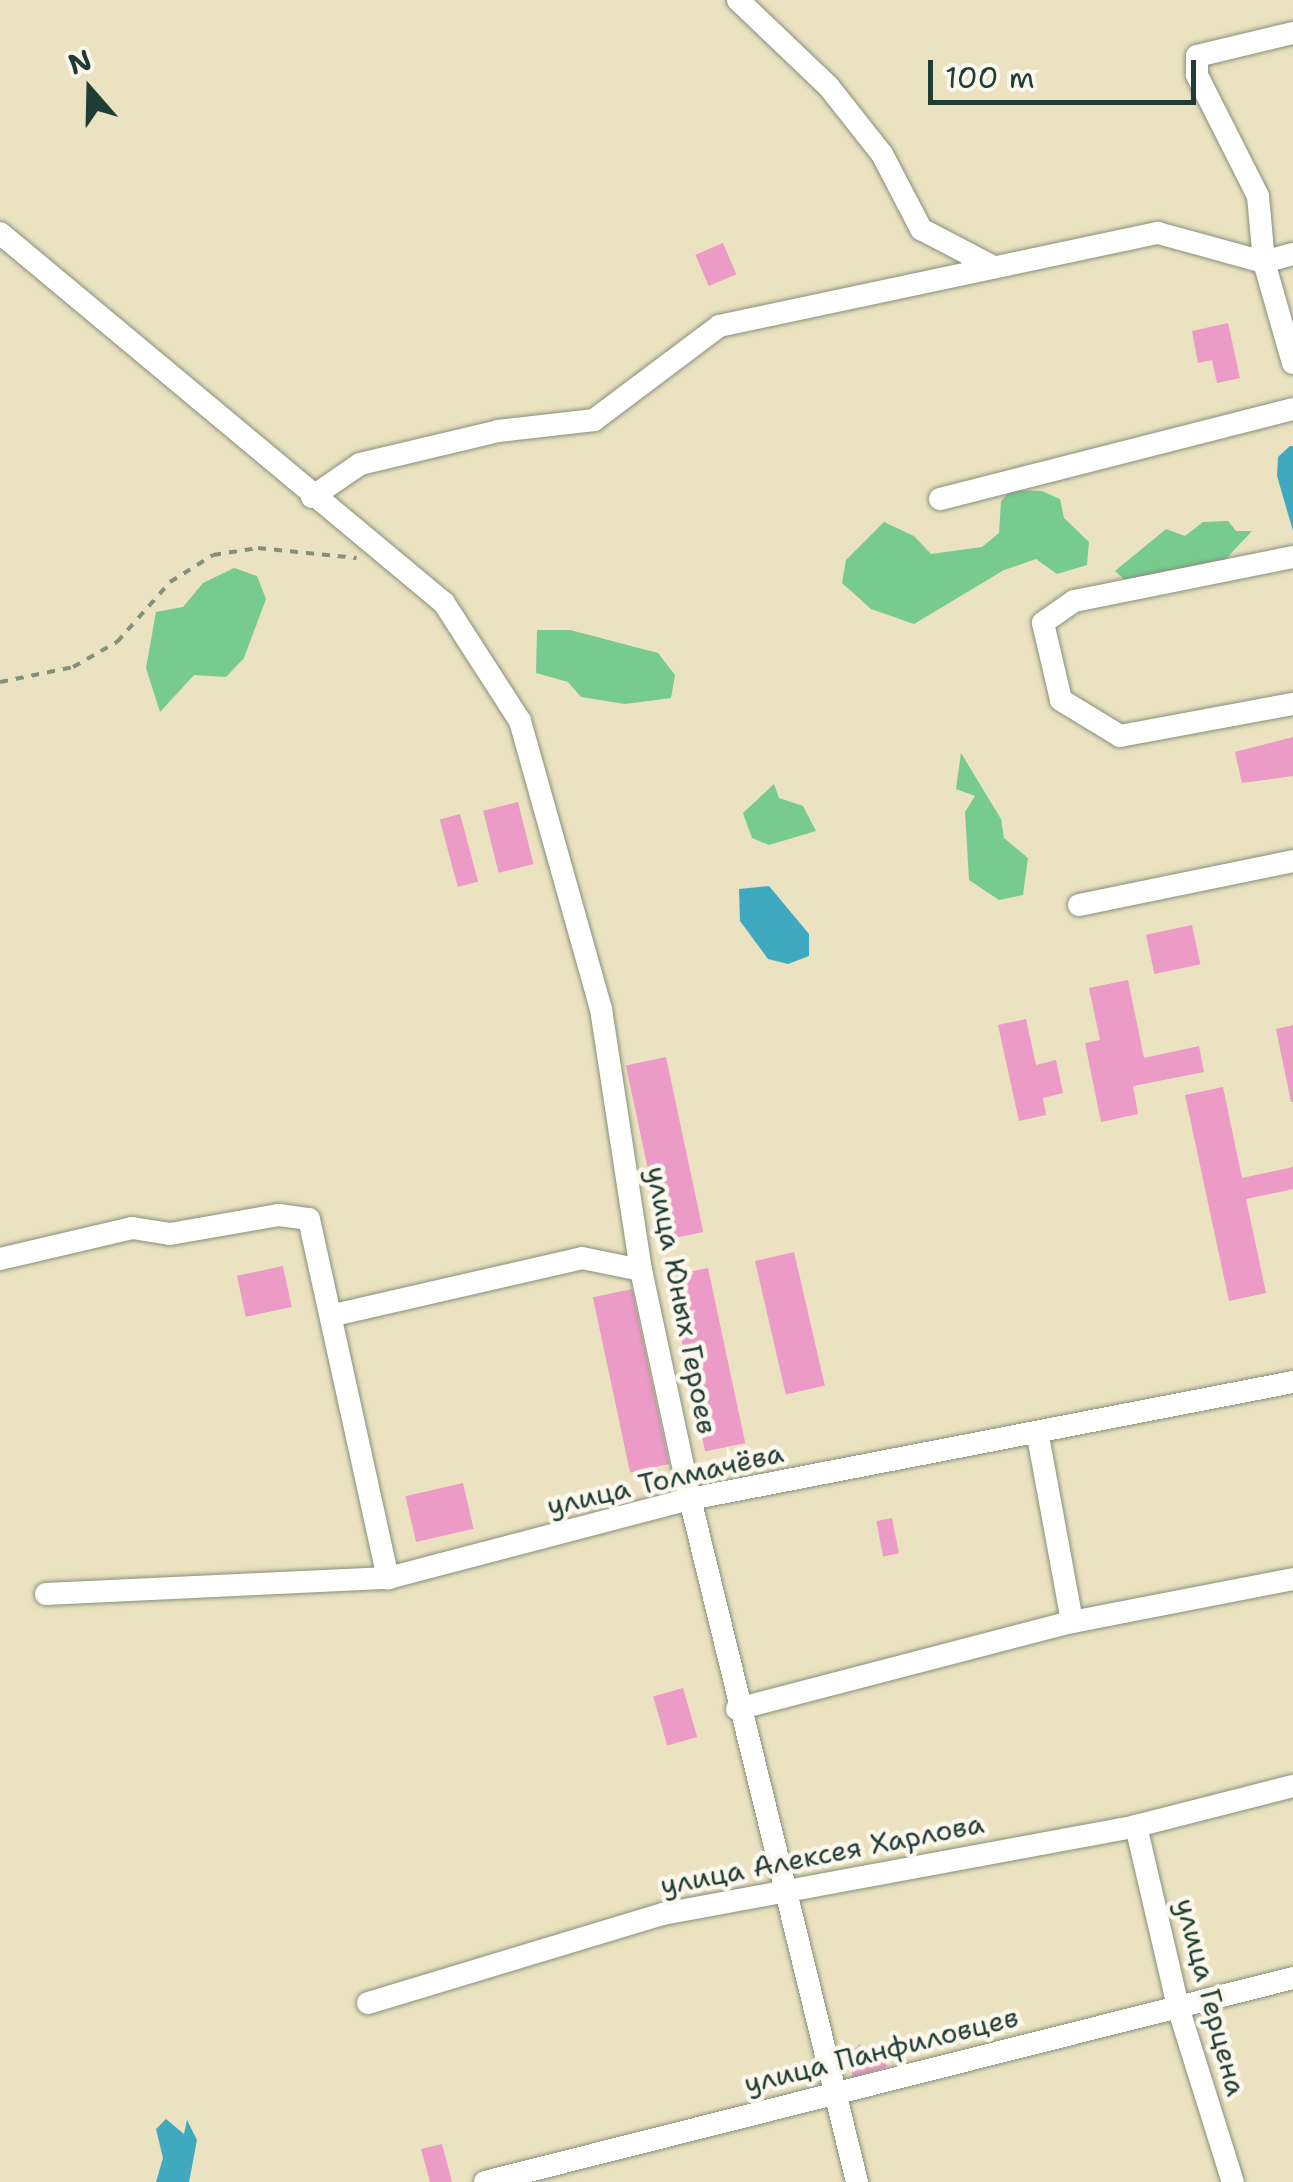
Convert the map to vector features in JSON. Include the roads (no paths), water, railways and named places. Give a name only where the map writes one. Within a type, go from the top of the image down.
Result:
[{"type":"street","points":[[738,0],[850,114],[882,154],[921,229],[990,265]]},
{"type":"street","points":[[1293,33],[1197,56],[1197,75],[1258,196],[1264,262],[1293,362]]},
{"type":"street","name":"улица Юных Героев","points":[[0,233],[381,555],[444,603],[520,721],[601,1009],[641,1270],[690,1499],[736,1709],[857,2182]]},
{"type":"street","points":[[312,497],[360,464],[498,431],[594,420],[719,326],[990,265],[1158,233],[1264,262],[1293,254]]},
{"type":"street","points":[[940,498],[1293,408]]},
{"type":"street","points":[[1293,558],[1074,601],[1043,623],[1061,700],[1120,736],[1293,704]]},
{"type":"street","points":[[1079,905],[1293,862]]},
{"type":"street","points":[[0,1259],[132,1228],[170,1234],[279,1214],[309,1219],[334,1315],[388,1578]]},
{"type":"street","points":[[334,1315],[582,1258],[641,1270]]},
{"type":"street","name":"улица Толмачёва","points":[[46,1594],[388,1578],[690,1499],[1038,1436],[1293,1382]]},
{"type":"street","points":[[1038,1436],[1072,1622]]},
{"type":"street","points":[[736,1709],[1072,1622],[1293,1579]]},
{"type":"street","name":"улица Алексея Харлова","points":[[368,2003],[663,1914],[1136,1826],[1293,1786]]},
{"type":"street","name":"улица Герцена","points":[[1136,1826],[1178,2007],[1234,2182]]},
{"type":"street","name":"улица Панфиловцев","points":[[485,2182],[1293,1978]]},
{"type":"water","points":[[1290,446],[1293,531],[1277,476],[1278,457]]},
{"type":"water","points":[[769,886],[809,934],[809,956],[788,964],[768,959],[740,921],[739,889]]},
{"type":"water","points":[[166,2119],[184,2134],[187,2120],[197,2140],[189,2182],[156,2182],[163,2158],[156,2129]]}]
